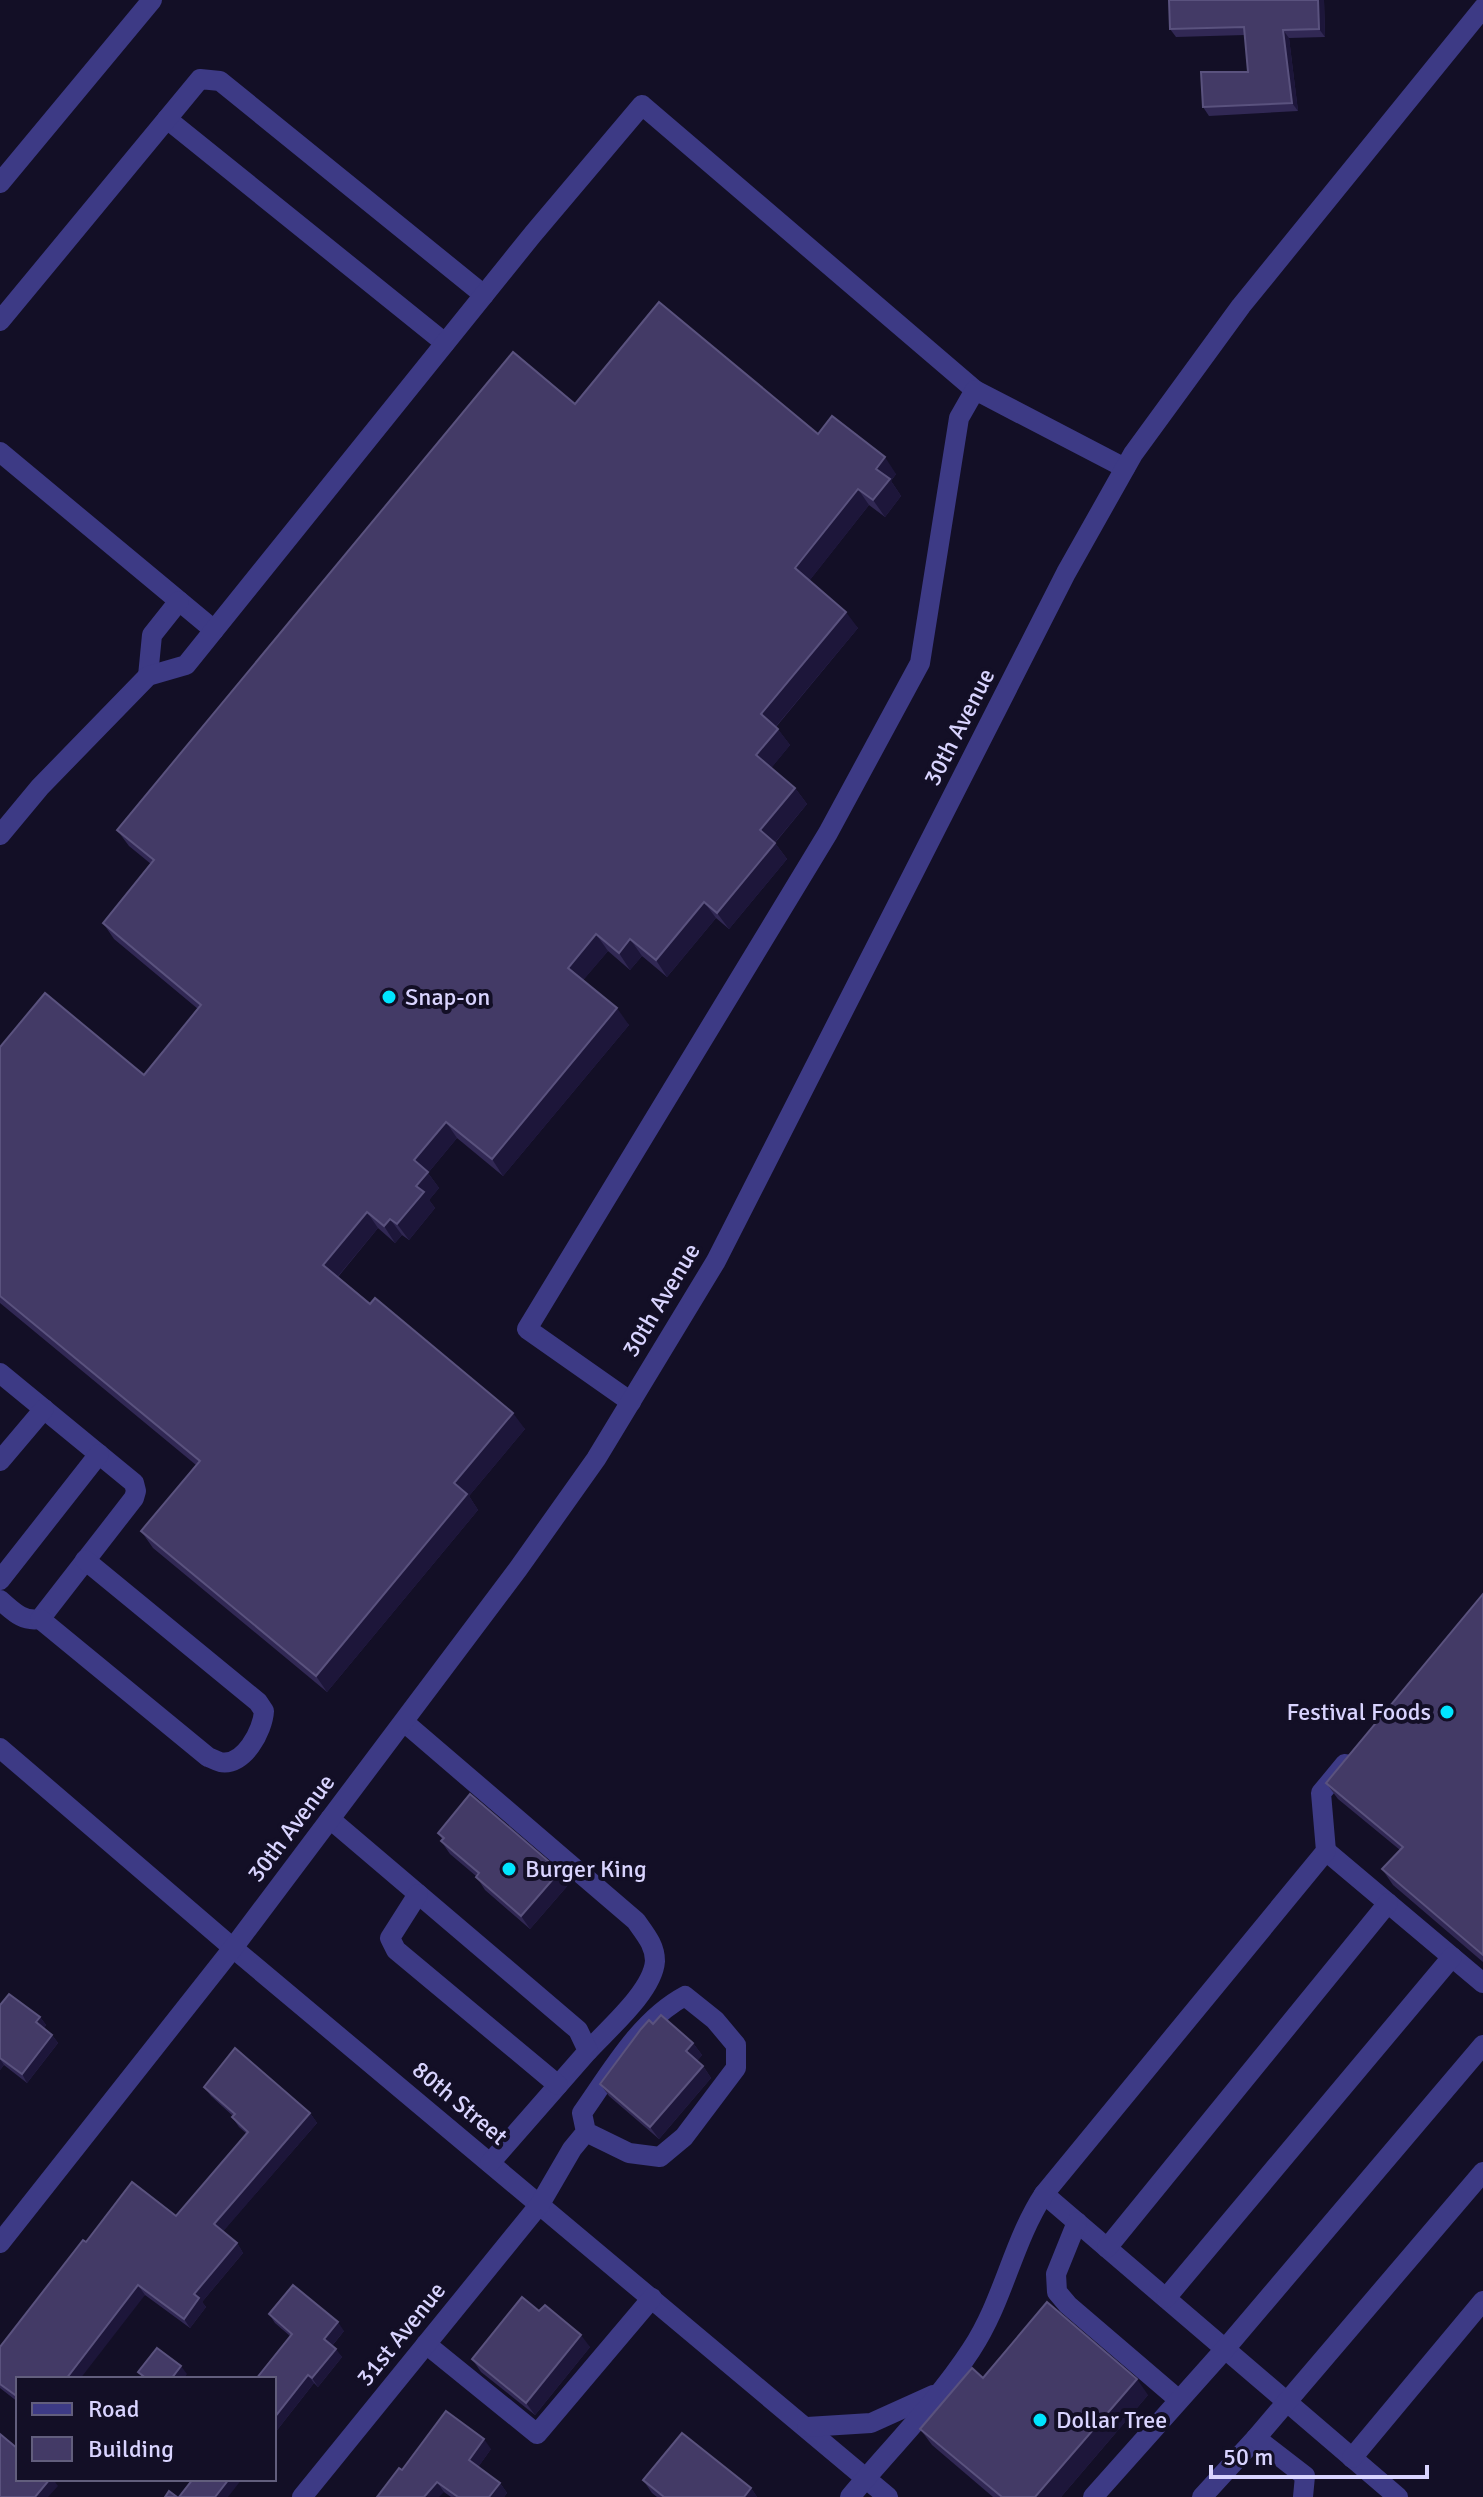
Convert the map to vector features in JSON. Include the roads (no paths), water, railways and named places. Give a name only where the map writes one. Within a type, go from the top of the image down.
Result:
[{"type":"street","points":[[0,183],[152,0]]},
{"type":"street","name":"30th Avenue","points":[[0,2243],[233,1948],[404,1722],[596,1459],[716,1261],[1066,573],[1125,468],[1241,306],[1483,8]]},
{"type":"street","points":[[0,321],[200,79],[220,81],[484,295]]},
{"type":"street","points":[[0,835],[40,787],[148,676],[186,665],[484,295],[642,105],[975,390],[1125,468]]},
{"type":"street","points":[[167,119],[445,343]]},
{"type":"street","points":[[631,1402],[527,1329],[828,833],[920,663],[959,418],[975,390]]},
{"type":"street","points":[[0,452],[214,630]]},
{"type":"street","points":[[148,676],[152,635],[179,601]]},
{"type":"street","points":[[0,1373],[134,1483],[136,1491],[134,1498],[40,1619],[30,1621],[21,1617],[0,1600]]},
{"type":"street","points":[[0,1461],[44,1409]]},
{"type":"street","points":[[0,1580],[99,1454]]},
{"type":"street","points":[[40,1619],[219,1763],[239,1757],[259,1734],[264,1711],[258,1702],[85,1560]]},
{"type":"street","points":[[404,1722],[636,1921],[652,1944],[655,1961],[649,1983],[490,2163]]},
{"type":"street","points":[[850,2497],[971,2351],[997,2304],[1028,2218],[1044,2194],[1326,1851],[1321,1793],[1361,1746]]},
{"type":"street","name":"80th Street","points":[[0,1748],[233,1948],[888,2497]]},
{"type":"street","points":[[330,1819],[578,2030],[588,2051]]},
{"type":"street","points":[[1326,1851],[1483,1983]]},
{"type":"street","points":[[418,1894],[390,1938],[396,1950],[558,2085]]},
{"type":"street","points":[[1107,2248],[1388,1903]]},
{"type":"street","points":[[1166,2298],[1452,1957]]},
{"type":"street","points":[[685,1996],[715,2020],[736,2045],[736,2068],[684,2137],[660,2157],[629,2153],[586,2132],[582,2113],[631,2044],[671,2003],[685,1996]]},
{"type":"street","points":[[1093,2497],[1225,2349],[1483,2045]]},
{"type":"street","name":"31st Avenue","points":[[302,2497],[540,2204],[572,2149],[586,2132]]},
{"type":"street","points":[[1202,2497],[1288,2402],[1483,2172]]},
{"type":"street","points":[[1044,2194],[1393,2496]]},
{"type":"street","points":[[1077,2222],[1056,2274],[1057,2292],[1068,2305],[1179,2400]]},
{"type":"street","points":[[426,2344],[537,2434],[652,2298]]},
{"type":"street","points":[[1352,2458],[1483,2301]]},
{"type":"street","points":[[807,2427],[871,2423],[937,2394]]},
{"type":"street","points":[[1256,2438],[1305,2476],[1303,2497]]},
{"type":"place","name":"Snap-on","points":[[389,997]]},
{"type":"place","name":"Festival Foods","points":[[1447,1712]]},
{"type":"place","name":"Burger King","points":[[509,1869]]},
{"type":"place","name":"Dollar Tree","points":[[1040,2420]]}]
